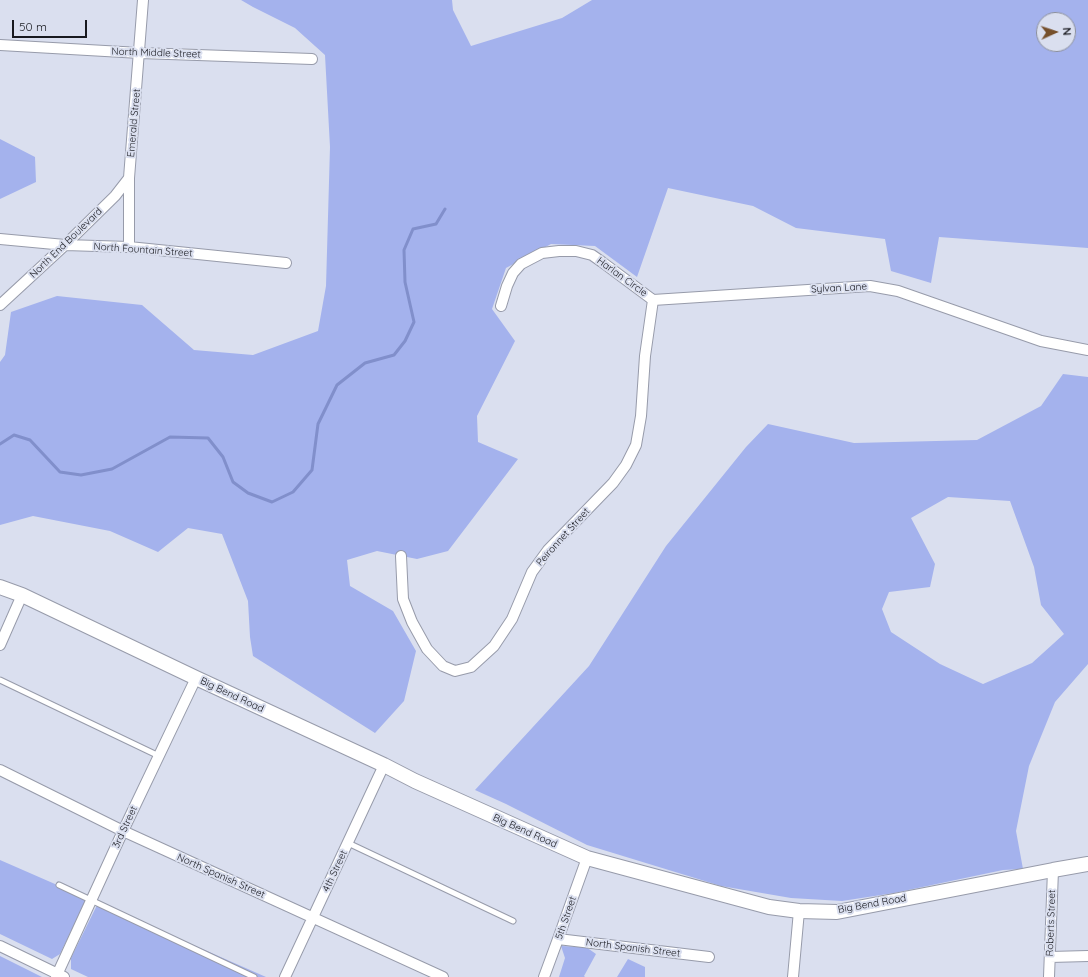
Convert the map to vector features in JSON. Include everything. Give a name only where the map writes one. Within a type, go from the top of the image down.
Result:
[{"type":"main road","name":"Big Bend Road","points":[[0,587],[22,595],[384,765],[415,781],[587,858],[769,907],[800,911],[837,912],[1088,864]]},
{"type":"street","name":"Emerald Street","points":[[129,247],[129,178],[143,0]]},
{"type":"street","name":"North Middle Street","points":[[0,45],[140,53],[312,59]]},
{"type":"street","name":"North End Boulevard","points":[[0,305],[115,196],[129,178]]},
{"type":"street","name":"North Fountain Street","points":[[0,238],[65,245],[129,247],[286,263]]},
{"type":"street","name":"Harlan Circle","points":[[501,306],[512,273],[521,264],[542,253],[559,251],[576,251],[592,256],[653,300]]},
{"type":"street","name":"Sylvan Lane","points":[[653,300],[870,286],[898,291],[1041,341],[1088,350]]},
{"type":"street","name":"Peironnet Street","points":[[401,556],[403,599],[412,622],[427,649],[442,666],[455,671],[471,667],[494,646],[512,619],[532,572],[548,550],[613,483],[626,466],[636,445],[641,416],[645,356],[653,300]]},
{"type":"street","points":[[0,645],[22,595]]},
{"type":"street","name":"3rd Street","points":[[60,976],[123,831],[196,678]]},
{"type":"street","name":"4th Street","points":[[285,977],[384,765]]},
{"type":"street","name":"North Spanish Street","points":[[0,770],[123,831],[443,977]]},
{"type":"street","name":"5th Street","points":[[544,977],[587,858]]},
{"type":"street","name":"Roberts Street","points":[[1049,977],[1053,870]]},
{"type":"street","points":[[794,977],[800,911]]},
{"type":"street","name":"North Spanish Street","points":[[558,939],[709,957]]},
{"type":"street","points":[[0,946],[60,976]]},
{"type":"street","points":[[1050,957],[1088,956]]},
{"type":"lane","points":[[0,680],[159,756]]},
{"type":"lane","points":[[348,843],[513,921]]},
{"type":"lane","points":[[59,884],[254,977]]},
{"type":"shaded area","points":[[241,0],[452,0],[453,10],[471,46],[562,18],[592,0],[1088,0],[1088,248],[939,237],[931,283],[891,271],[885,239],[796,228],[753,206],[668,188],[637,277],[595,246],[551,244],[506,268],[492,309],[515,341],[477,416],[478,442],[518,459],[448,551],[417,559],[377,551],[347,560],[350,586],[393,611],[416,651],[404,701],[375,733],[253,656],[250,637],[248,601],[222,534],[188,528],[158,552],[110,531],[33,516],[0,525],[0,362],[5,355],[11,312],[57,296],[142,305],[194,350],[253,355],[318,331],[326,286],[330,147],[325,55],[295,28]]},
{"type":"shaded area","points":[[0,139],[35,157],[36,182],[0,199]]},
{"type":"shaded area","points":[[1063,374],[1088,377],[1088,664],[1055,702],[1029,766],[1016,831],[1023,869],[1003,870],[894,893],[842,901],[791,898],[721,886],[587,845],[475,790],[589,666],[666,546],[746,447],[768,424],[854,443],[977,440],[1041,406]],"holes":[[[948,497],[1010,501],[1034,567],[1041,605],[1064,634],[1032,663],[983,684],[940,664],[891,632],[882,609],[889,592],[930,587],[935,564],[911,518]]]},
{"type":"shaded area","points":[[0,860],[87,898],[60,954],[52,959],[0,934]]},
{"type":"shaded area","points":[[98,903],[266,977],[88,977],[71,969],[71,958]]},
{"type":"shaded area","points":[[561,946],[586,947],[596,954],[584,976],[585,977],[559,977],[565,958]]},
{"type":"shaded area","points":[[0,956],[42,977],[0,977]]},
{"type":"shaded area","points":[[628,959],[645,967],[645,977],[617,977]]},
{"type":"waterway","points":[[0,444],[14,435],[30,440],[60,472],[81,475],[112,469],[170,437],[208,438],[223,457],[233,482],[248,493],[272,502],[293,492],[312,470],[318,424],[337,385],[365,363],[394,355],[405,341],[414,322],[405,282],[404,250],[413,229],[436,224],[445,209]]}]
